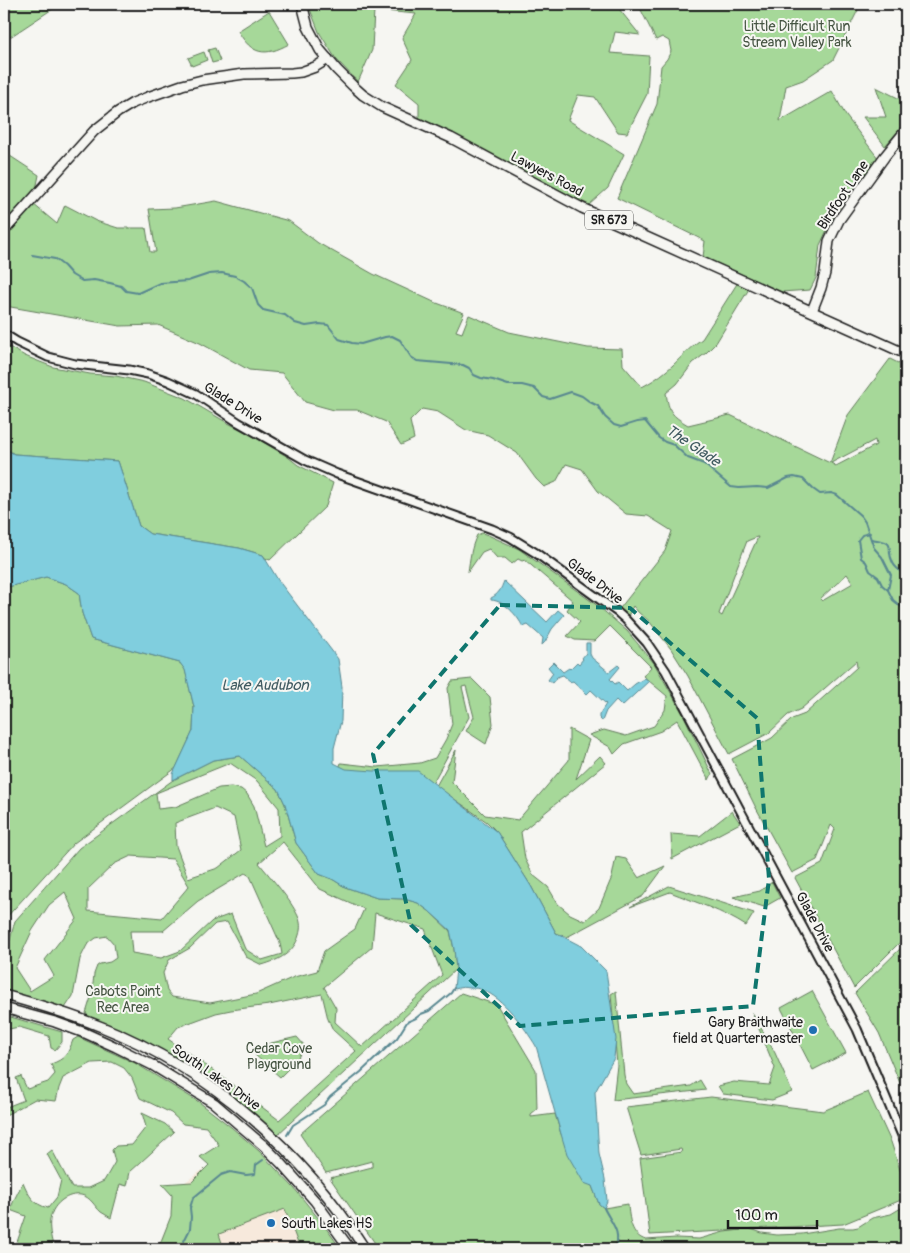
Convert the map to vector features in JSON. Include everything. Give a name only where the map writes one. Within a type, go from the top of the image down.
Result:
[{"type":"main road","name":"Lawyers Road","points":[[302,4],[305,20],[320,50],[353,86],[382,107],[451,138],[582,208],[906,354]]},
{"type":"main road","points":[[4,231],[94,131],[112,116],[133,103],[173,88],[202,80],[244,74],[292,74],[315,67],[328,59]]},
{"type":"main road","name":"Birdfoot Lane","points":[[812,311],[825,273],[828,244],[833,230],[885,156],[906,130]]},
{"type":"main road","name":"South Lakes Drive","points":[[4,995],[51,1008],[103,1027],[142,1045],[201,1080],[252,1119],[307,1172],[333,1204],[365,1249]]},
{"type":"main road","name":"South Lakes Drive","points":[[4,1008],[55,1022],[103,1040],[152,1065],[214,1103],[281,1163],[315,1201],[350,1249]]},
{"type":"street","name":"Glade Drive","points":[[4,334],[48,357],[75,364],[129,370],[168,381],[196,394],[238,422],[305,460],[337,474],[492,529],[536,553],[626,620],[647,643],[666,671],[794,910],[857,1029],[906,1145]]},
{"type":"highlighted area","points":[[500,605],[630,608],[757,718],[769,879],[753,1006],[520,1026],[411,925],[373,754]]},
{"type":"shaded area","points":[[245,1141],[323,1224],[341,1249],[157,1249],[185,1182]]},
{"type":"green space","points":[[4,4],[60,4],[4,41]]},
{"type":"green space","points":[[308,4],[615,4],[640,35],[615,32],[610,53],[649,56],[647,94],[627,133],[618,132],[595,97],[578,95],[568,120],[624,154],[608,188],[589,205],[419,119],[419,103],[396,84],[412,60],[402,38],[416,14],[374,10],[372,50],[358,82],[336,59],[319,32]]},
{"type":"green space","name":"Little Difficult Run Stream Valley Park","points":[[638,4],[858,4],[860,6],[833,60],[803,80],[786,86],[780,121],[832,91],[846,116],[878,158],[835,213],[820,245],[816,278],[810,290],[781,292],[703,257],[705,241],[617,198],[657,104],[661,66],[671,51],[669,41],[662,37],[656,40]]},
{"type":"green space","points":[[269,11],[289,44],[266,52],[254,49],[248,45],[238,31]]},
{"type":"green space","points":[[215,48],[220,61],[212,63],[208,50]]},
{"type":"green space","points":[[204,52],[207,60],[192,66],[188,58]]},
{"type":"green space","points":[[876,87],[902,100],[906,92],[906,122],[885,146],[863,117],[886,117]]},
{"type":"green space","points":[[4,152],[39,175],[33,204],[57,224],[65,205],[96,221],[118,228],[146,228],[150,252],[156,252],[149,209],[175,208],[216,201],[289,221],[318,243],[373,274],[434,302],[464,313],[456,331],[462,333],[469,315],[509,332],[588,348],[622,349],[623,365],[642,387],[663,373],[702,339],[740,279],[752,284],[716,343],[693,363],[677,384],[666,393],[668,405],[674,415],[688,425],[730,415],[830,463],[848,415],[890,359],[906,367],[906,936],[854,988],[795,878],[822,864],[835,829],[831,825],[817,860],[792,873],[755,806],[732,759],[772,738],[792,719],[805,714],[857,667],[856,661],[801,709],[788,715],[769,733],[729,754],[688,676],[671,649],[649,621],[633,606],[626,620],[617,612],[665,551],[672,531],[648,516],[626,514],[598,491],[582,469],[566,464],[556,482],[544,487],[517,453],[488,435],[466,430],[438,412],[422,409],[410,421],[414,439],[401,445],[386,422],[357,410],[334,410],[305,402],[282,373],[249,370],[200,343],[158,325],[120,326],[5,306],[4,237],[16,223],[4,235]],"holes":[[[875,440],[876,445],[836,466],[831,463]],[[758,537],[722,616],[719,614],[747,541]],[[847,574],[853,583],[822,601],[820,599]]]},
{"type":"green space","points":[[4,344],[25,356],[53,367],[144,382],[185,398],[248,433],[298,465],[333,483],[326,506],[270,560],[263,555],[239,548],[150,534],[139,526],[118,461],[14,454],[4,447]]},
{"type":"green space","points":[[482,533],[519,549],[598,606],[627,631],[654,663],[683,714],[712,774],[709,780],[677,720],[661,731],[624,744],[614,754],[610,747],[589,735],[604,730],[626,736],[654,726],[665,710],[667,696],[643,676],[651,667],[610,626],[595,641],[575,640],[567,636],[580,622],[567,610],[573,601],[525,560],[518,559],[512,564],[505,558],[497,558],[489,549],[482,552],[468,572],[473,544],[477,535]]},
{"type":"green space","points":[[46,577],[66,584],[79,593],[82,613],[91,639],[180,663],[185,669],[194,707],[193,731],[176,768],[74,843],[4,920],[4,588]]},
{"type":"green space","points":[[472,679],[490,697],[493,724],[486,744],[466,731],[474,717],[466,686],[462,687],[469,717],[432,784],[337,773],[341,763],[377,767],[420,763],[435,758],[452,724],[448,688],[452,681]]},
{"type":"green space","points":[[569,729],[589,740],[576,779],[600,756],[606,763],[521,832],[525,859],[533,875],[548,887],[558,904],[570,914],[585,921],[599,908],[612,877],[616,857],[626,859],[639,878],[665,866],[643,896],[567,937],[556,933],[531,886],[497,832],[487,822],[436,786],[456,750],[452,782],[485,815],[518,820],[569,760]]},
{"type":"green space","name":"Cabots Point Rec Area","points":[[240,756],[278,789],[285,804],[296,843],[319,874],[345,887],[377,898],[404,899],[418,903],[450,931],[454,949],[456,969],[277,1135],[240,1101],[199,1071],[155,1047],[89,1018],[86,1013],[92,994],[94,974],[97,966],[116,958],[114,944],[107,936],[96,938],[87,945],[80,959],[73,996],[65,1008],[4,990],[4,962],[15,921],[79,848],[173,780],[213,760]],"holes":[[[230,763],[257,781],[279,808],[280,836],[264,846],[254,806],[247,794],[241,789],[231,787],[219,788],[175,807],[158,809],[156,793]],[[215,808],[234,817],[241,850],[218,868],[188,878],[176,846],[175,823]],[[283,842],[320,889],[364,909],[355,929],[324,951],[317,971],[294,977],[256,994],[210,1003],[172,997],[167,991],[163,973],[169,960],[190,948],[215,924],[227,922],[246,957],[262,965],[274,961],[290,951],[297,941],[300,926],[295,910],[259,863]],[[131,856],[173,859],[189,886],[162,918],[88,911],[88,889],[114,864]],[[245,873],[250,876],[280,943],[282,954],[262,960],[245,949],[231,914],[212,921],[180,951],[161,958],[132,953],[130,931],[163,931],[198,901]],[[65,892],[77,919],[45,960],[54,976],[30,991],[15,968],[32,931],[49,905]],[[375,913],[425,929],[442,975],[362,1047],[335,1022],[336,1008],[324,987],[372,947]],[[322,994],[328,1019],[333,1030],[356,1051],[279,1120],[168,1039],[178,1027],[216,1013],[269,1005]]]},
{"type":"green space","points":[[732,811],[740,823],[672,859],[671,834],[700,836]]},
{"type":"green space","points":[[772,882],[780,898],[764,907],[733,897],[760,891]]},
{"type":"green space","points":[[669,886],[754,913],[746,926],[718,911],[670,892],[630,907]]},
{"type":"green space","points":[[906,943],[906,1100],[879,1033],[855,993]]},
{"type":"green space","points":[[616,991],[624,1075],[626,1084],[633,1094],[691,1086],[700,1080],[706,1090],[613,1100],[617,1065],[611,994]]},
{"type":"green space","name":"Gary Braithwaite field at Quartermaster","points":[[812,991],[846,1053],[813,1070],[781,1008]]},
{"type":"green space","points":[[461,993],[497,1005],[536,1070],[537,1109],[531,1114],[531,1117],[555,1114],[561,1134],[592,1186],[599,1204],[604,1208],[628,1204],[632,1226],[641,1238],[646,1240],[699,1239],[724,1232],[741,1230],[650,1235],[640,1158],[682,1152],[681,1149],[641,1155],[626,1107],[711,1097],[823,1111],[868,1092],[891,1142],[906,1188],[906,1198],[843,1224],[751,1229],[777,1235],[853,1228],[872,1218],[891,1214],[906,1205],[906,1249],[379,1249],[330,1178],[372,1167],[372,1161],[326,1173],[300,1134]]},
{"type":"green space","points":[[752,1012],[775,1053],[792,1092],[772,1100],[723,1094],[718,1086],[734,1082],[769,1085],[775,1068]]},
{"type":"green space","points":[[4,1015],[62,1032],[62,1042],[55,1050],[51,1048],[49,1036],[19,1027],[4,1030]]},
{"type":"green space","points":[[78,1037],[135,1063],[199,1102],[231,1127],[259,1151],[294,1188],[341,1249],[300,1249],[285,1209],[219,1234],[224,1249],[158,1249],[171,1216],[172,1195],[162,1184],[192,1182],[209,1165],[200,1157],[219,1145],[206,1127],[183,1124],[171,1113],[140,1098],[132,1078],[124,1068],[112,1062],[92,1063],[63,1078],[56,1101],[35,1099],[4,1116],[4,1108],[24,1100],[16,1078],[21,1076],[27,1089],[48,1082],[55,1074],[51,1064],[60,1060],[65,1055],[73,1040]]},
{"type":"green space","name":"Cedar Cove Playground","points":[[297,1037],[304,1045],[297,1060],[280,1077],[255,1055],[267,1044]]},
{"type":"green space","points":[[142,1113],[165,1124],[174,1132],[130,1172],[127,1186],[120,1184],[111,1218],[81,1195],[67,1197],[57,1205],[51,1216],[50,1229],[54,1249],[11,1249],[15,1248],[26,1216],[10,1210],[23,1182],[32,1199],[43,1206],[48,1208],[57,1197],[61,1180],[47,1154],[52,1150],[72,1188],[89,1188],[104,1181],[115,1162],[112,1150],[116,1146],[132,1145],[146,1127]]},
{"type":"water","name":"Lake Audubon","points":[[4,448],[14,454],[118,461],[139,526],[150,534],[239,548],[263,555],[278,580],[338,659],[342,687],[341,721],[334,748],[334,763],[346,769],[418,771],[497,832],[531,886],[556,933],[581,946],[606,971],[616,1039],[614,1058],[595,1092],[599,1154],[605,1179],[607,1201],[604,1208],[599,1204],[592,1186],[584,1183],[567,1154],[536,1046],[520,1022],[498,999],[490,994],[478,988],[454,988],[456,969],[450,930],[418,903],[404,899],[377,898],[345,887],[319,874],[296,843],[285,804],[278,789],[240,756],[213,760],[173,780],[173,774],[193,731],[194,707],[185,670],[180,663],[91,639],[82,613],[79,593],[66,584],[46,577],[4,588]]},
{"type":"water","points":[[504,581],[547,622],[558,610],[564,615],[542,645],[543,638],[528,625],[523,627],[514,613],[506,606],[491,600],[499,591]]},
{"type":"water","points":[[586,643],[590,643],[592,658],[609,672],[618,665],[620,667],[610,679],[615,684],[618,682],[627,691],[645,678],[649,681],[622,706],[616,700],[606,711],[602,721],[599,715],[606,704],[591,690],[587,694],[573,681],[571,682],[563,675],[557,677],[552,683],[548,680],[553,673],[548,667],[553,662],[563,672],[570,669],[577,662],[579,664],[586,653]]},
{"type":"waterway","name":"The Glade","points":[[32,255],[55,259],[72,275],[82,281],[94,280],[110,283],[121,286],[126,291],[138,293],[160,283],[188,281],[209,274],[222,273],[235,276],[252,288],[258,305],[263,310],[285,315],[295,323],[306,326],[328,325],[339,339],[361,344],[392,336],[400,340],[411,357],[417,361],[463,365],[469,368],[474,375],[481,378],[508,385],[522,385],[534,388],[543,397],[550,399],[571,392],[582,396],[598,406],[605,417],[614,425],[621,427],[645,421],[659,438],[674,445],[688,458],[704,464],[731,487],[768,488],[788,478],[803,479],[820,494],[831,493],[837,495],[861,516],[874,548],[882,557],[891,575],[888,590]]},
{"type":"waterway","name":"The Glade","points":[[870,533],[862,535],[858,540],[861,558],[866,562],[870,571],[878,577],[882,585],[888,590],[893,600],[904,609],[906,618]]},
{"type":"waterway","name":"The Glade","points":[[871,539],[880,540],[890,546],[893,563],[904,574],[906,579]]},
{"type":"waterway","name":"The Glade","points":[[906,582],[903,590],[906,595]]},
{"type":"waterway","name":"The Glade","points":[[900,605],[905,603],[906,600]]},
{"type":"waterway","name":"The Glade","points":[[906,638],[901,640],[906,657]]},
{"type":"waterway","points":[[287,1135],[293,1125],[324,1105],[330,1097],[361,1072],[397,1038],[407,1022],[429,1011],[451,993],[454,988]]},
{"type":"waterway","points":[[180,1249],[190,1229],[190,1208],[193,1198],[221,1175],[230,1172],[246,1175],[255,1174],[256,1165],[263,1160]]},
{"type":"waterway","points":[[604,1208],[616,1232],[617,1243],[615,1249]]},
{"type":"place","name":"Gary Braithwaite field at Quartermaster","points":[[813,1030]]},
{"type":"place","name":"South Lakes HS","points":[[271,1223]]}]
